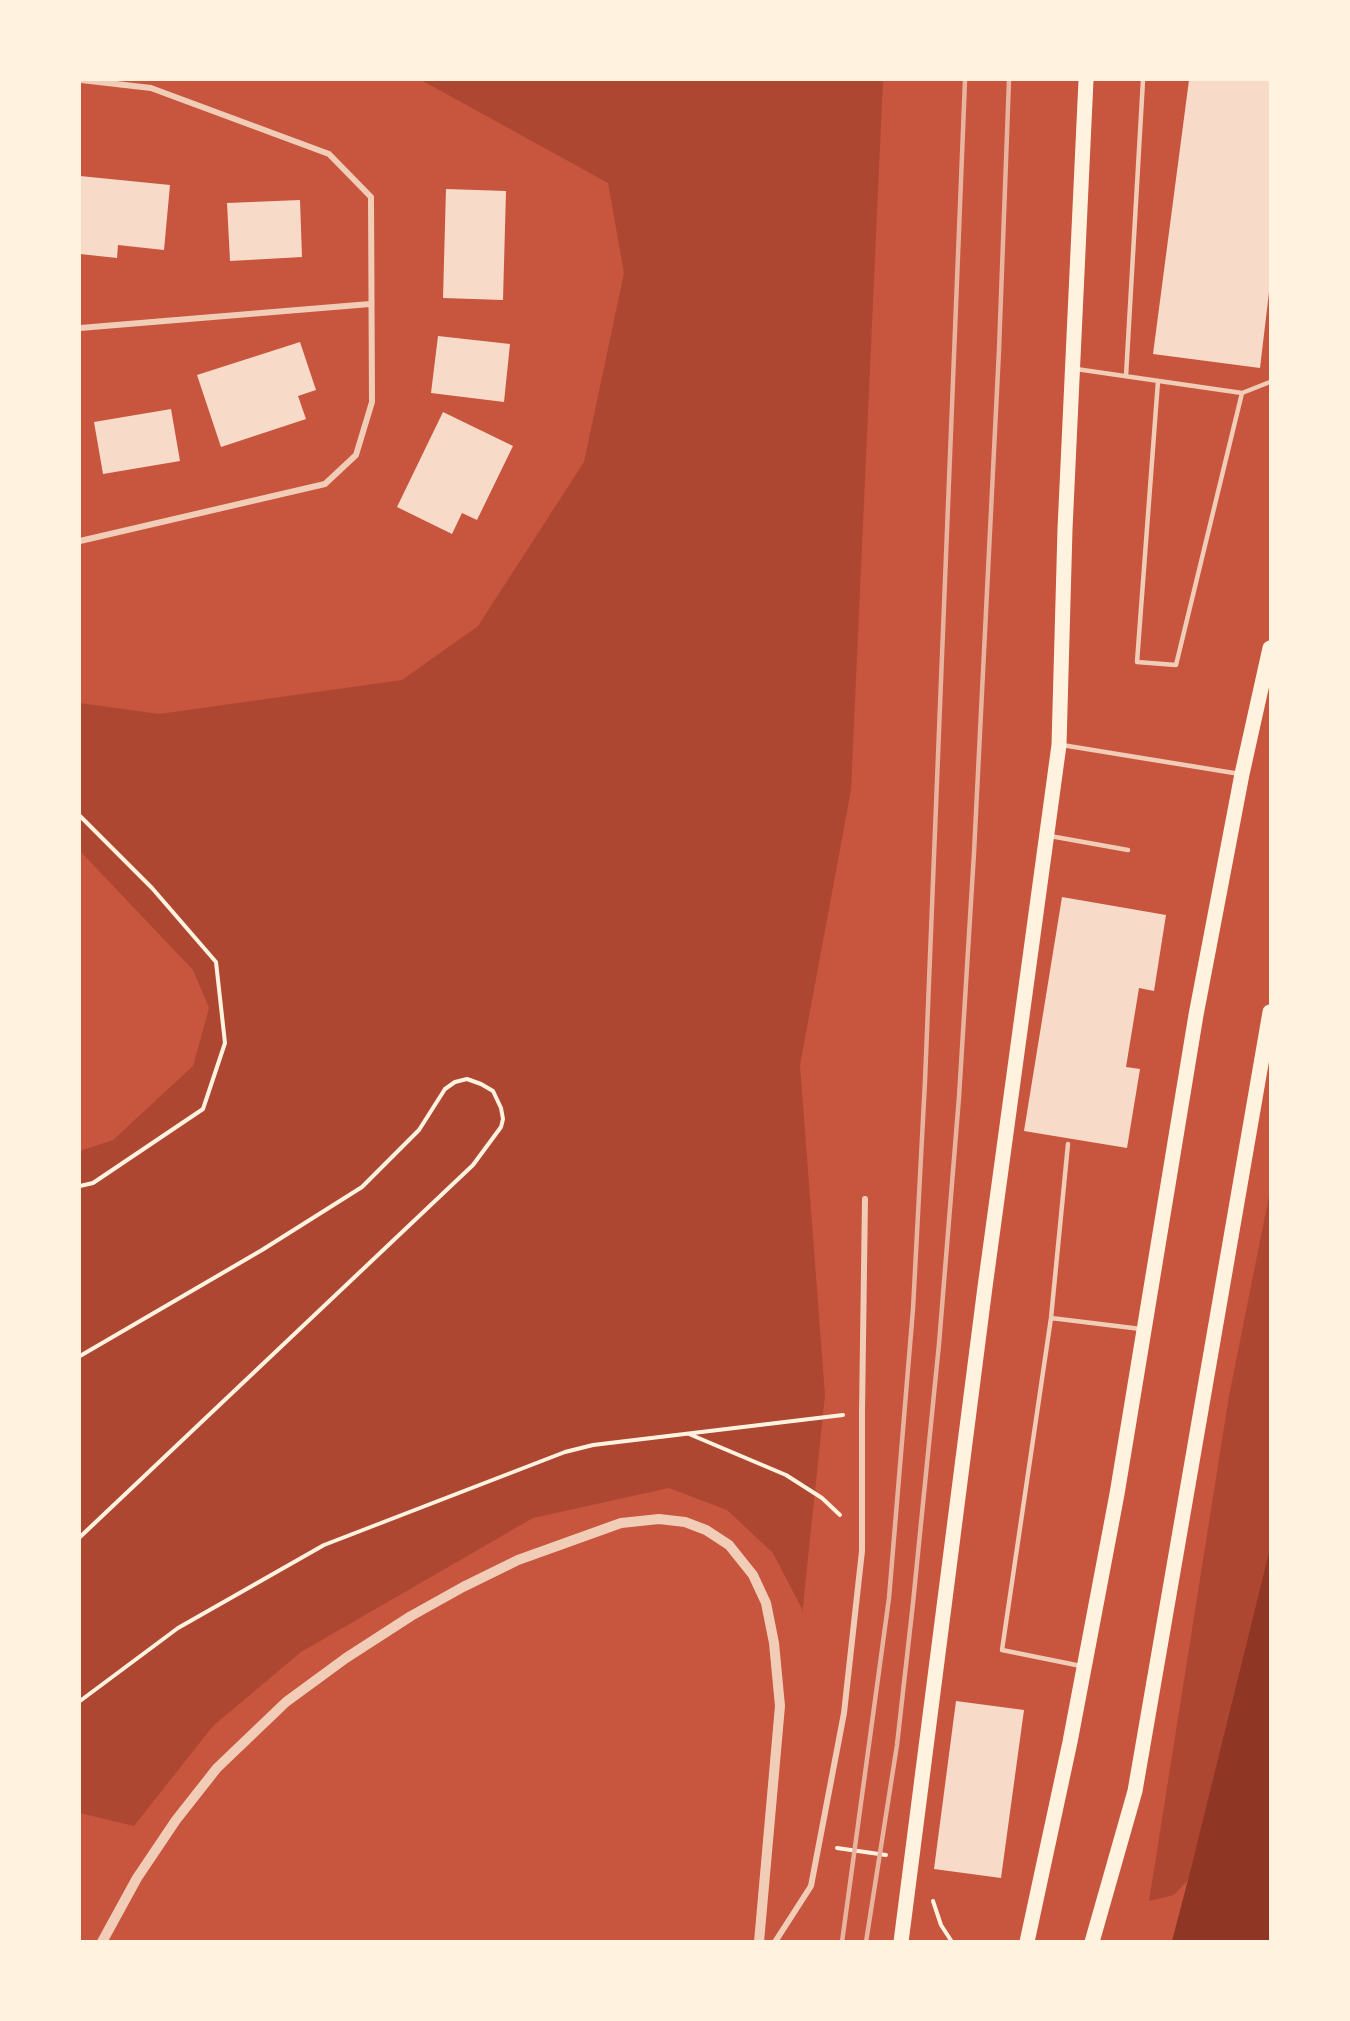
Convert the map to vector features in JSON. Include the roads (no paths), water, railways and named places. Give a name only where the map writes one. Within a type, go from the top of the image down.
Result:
[{"type":"main road","points":[[901,1941],[1059,745],[1065,529],[1086,80]]},
{"type":"main road","points":[[1028,1941],[1117,1494],[1196,1015],[1242,774],[1270,648]]},
{"type":"main road","points":[[1092,1941],[1135,1791],[1270,1012]]},
{"type":"street","points":[[80,541],[325,484],[356,455],[372,402],[370,304],[372,197],[329,154],[151,88],[81,80]]},
{"type":"street","points":[[80,328],[370,304]]},
{"type":"street","points":[[775,1941],[811,1886],[844,1713],[862,1542],[861,1413],[865,1198]]},
{"type":"street","points":[[102,1941],[137,1878],[183,1812],[217,1768],[286,1702],[346,1658],[411,1616],[518,1560],[621,1523],[659,1519],[685,1522],[706,1530],[729,1545],[753,1575],[766,1603],[774,1643],[780,1706],[759,1941]]},
{"type":"lane","points":[[1126,376],[1143,80]]},
{"type":"lane","points":[[1073,368],[1242,393],[1270,382]]},
{"type":"lane","points":[[1158,381],[1137,662],[1176,665],[1242,393]]},
{"type":"lane","points":[[1059,745],[1242,774]]},
{"type":"lane","points":[[1047,836],[1128,850]]},
{"type":"lane","points":[[1068,1144],[1051,1318],[1002,1650],[1084,1666]]},
{"type":"lane","points":[[1051,1318],[1144,1330]]},
{"type":"railway","points":[[842,1942],[889,1598],[913,1309],[925,1081],[965,80]]},
{"type":"railway","points":[[866,1942],[897,1745],[913,1603],[939,1344],[959,1097],[974,853],[999,350],[1009,80]]}]
